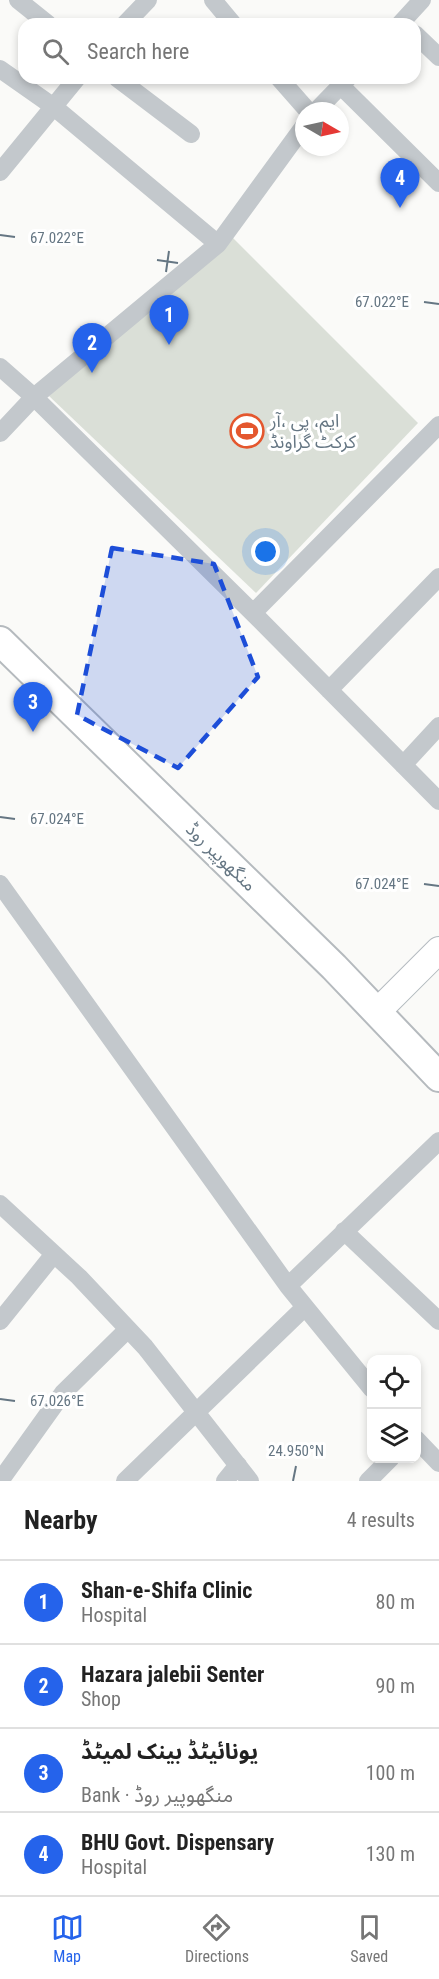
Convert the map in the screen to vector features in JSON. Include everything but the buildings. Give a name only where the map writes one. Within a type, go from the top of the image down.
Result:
[{"type":"main road","name":"منگھوپیر روڈ","points":[[0,641],[326,958],[439,1077]]},
{"type":"street","points":[[18,0],[40,18]]},
{"type":"street","points":[[131,18],[148,0]]},
{"type":"street","points":[[213,0],[228,18]]},
{"type":"street","points":[[421,33],[439,57]]},
{"type":"street","points":[[0,69],[18,82]]},
{"type":"street","points":[[21,84],[54,107],[219,244]]},
{"type":"street","points":[[0,171],[72,84]]},
{"type":"street","points":[[125,84],[191,134]]},
{"type":"street","points":[[284,84],[300,102]]},
{"type":"street","points":[[325,102],[342,84]]},
{"type":"street","points":[[346,84],[439,183]]},
{"type":"street","points":[[0,433],[34,397],[219,244],[295,138]]},
{"type":"street","points":[[0,367],[34,397],[253,613],[439,801]]},
{"type":"street","points":[[253,613],[439,425]]},
{"type":"street","points":[[329,690],[439,577]]},
{"type":"street","points":[[403,765],[439,726]]},
{"type":"street","points":[[0,884],[288,1286],[367,1383]]},
{"type":"street","points":[[377,1011],[439,951]]},
{"type":"street","points":[[288,1286],[439,1141]]},
{"type":"street","points":[[0,1204],[54,1254],[145,1347],[250,1481]]},
{"type":"street","points":[[344,1231],[439,1321]]},
{"type":"street","points":[[0,1321],[54,1254]]},
{"type":"street","points":[[125,1481],[305,1306]]},
{"type":"street","points":[[0,1481],[63,1393],[128,1329]]},
{"type":"street","points":[[421,1443],[439,1463]]},
{"type":"street","points":[[368,1481],[386,1463]]},
{"type":"street","points":[[225,1481],[238,1465]]},
{"type":"highlighted area","points":[[112,548],[214,564],[258,677],[178,768],[77,715]]},
{"type":"shaded area","points":[[225,230],[418,423],[256,593],[49,396]]},
{"type":"place","name":"BHU Govt. Dispensary","points":[[400,208]]},
{"type":"place","name":"Shan-e-Shifa Clinic","points":[[169,345]]},
{"type":"place","name":"Hazara jalebii Senter","points":[[92,373]]},
{"type":"place","name":"ایم، پی ،آر کرکٹ گراونڈ","points":[[247,431]]},
{"type":"place","name":"یونائیٹڈ بینک لمیٹڈ","points":[[33,732]]}]
